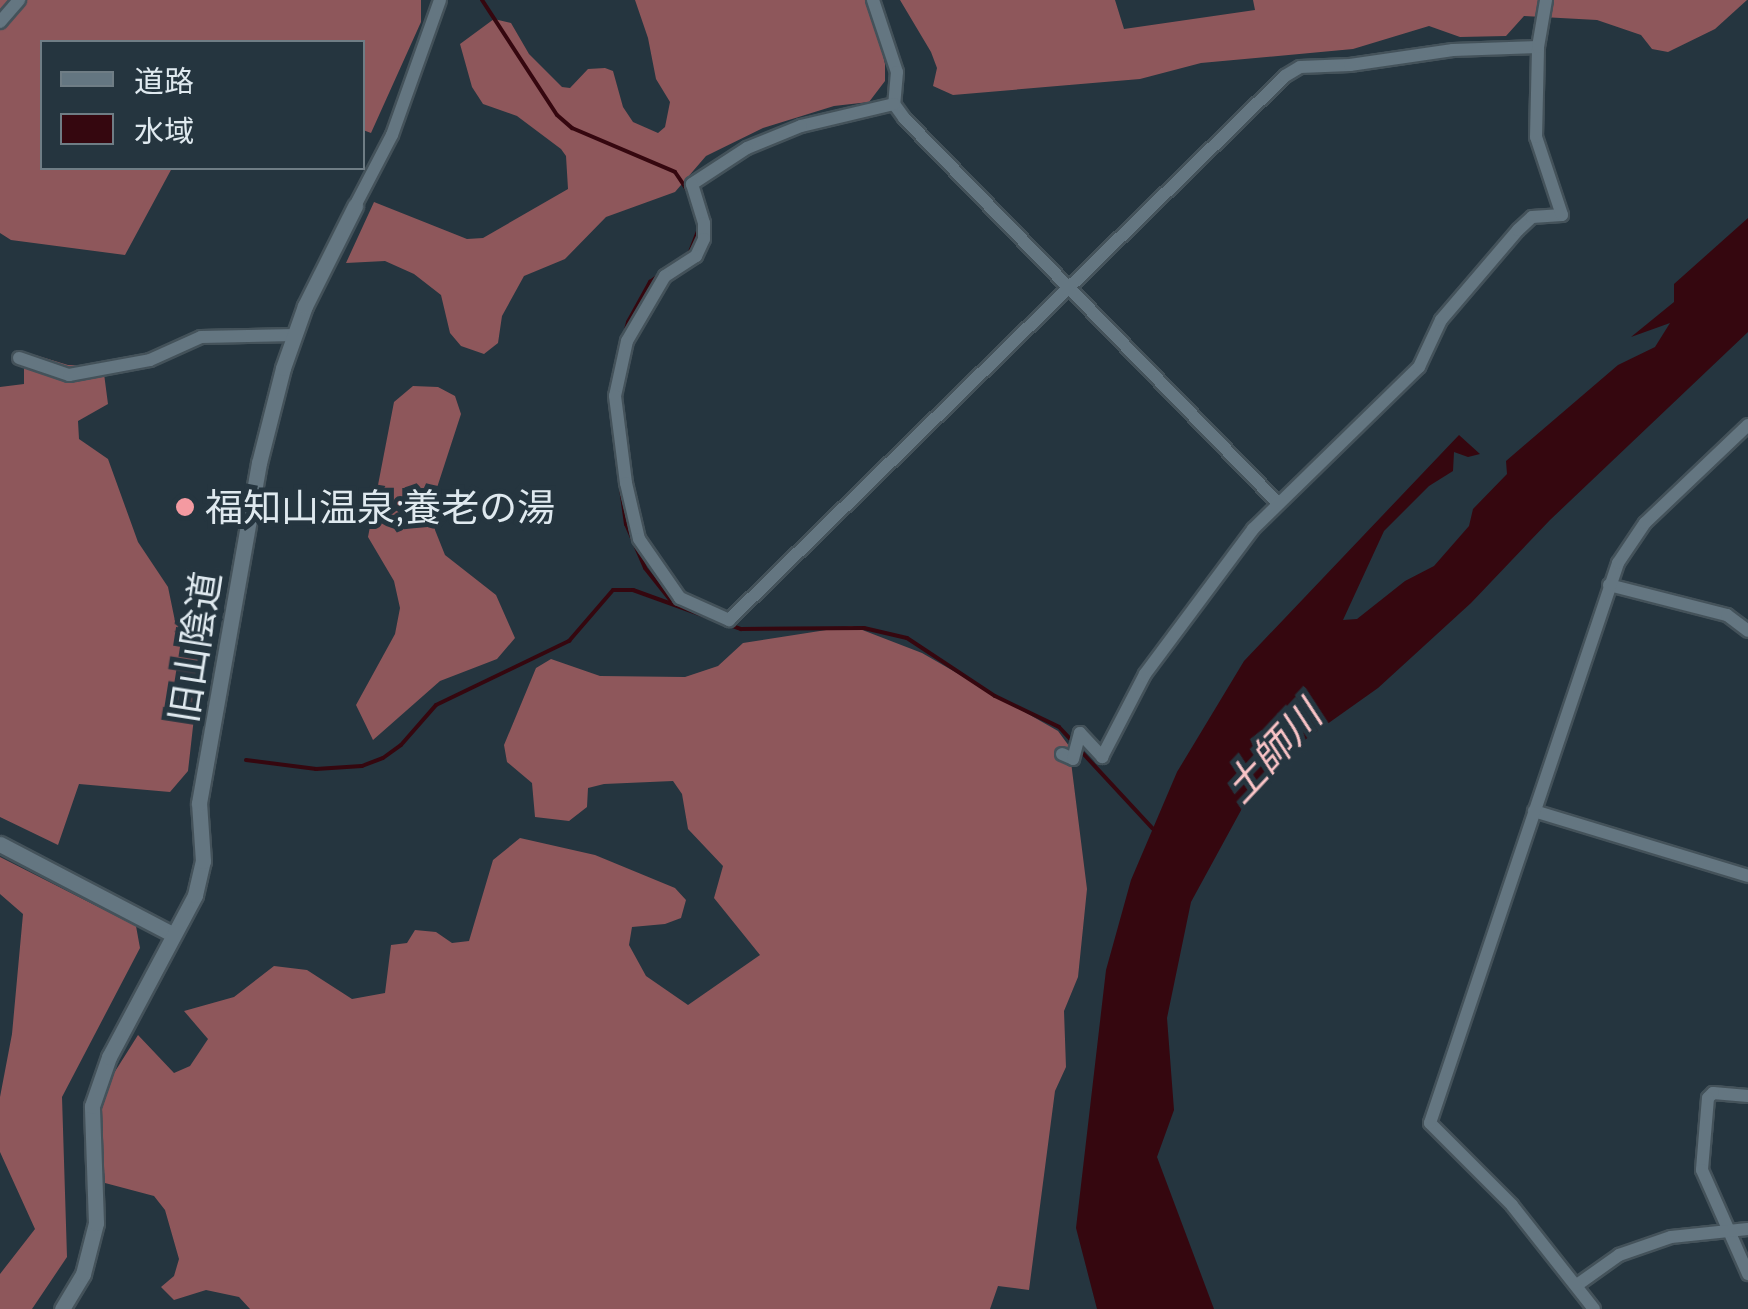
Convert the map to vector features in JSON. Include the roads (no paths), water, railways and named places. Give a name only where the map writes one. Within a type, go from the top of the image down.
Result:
[{"type":"street","points":[[0,22],[19,0]]},
{"type":"street","name":"旧山陰道","points":[[62,1309],[83,1274],[96,1223],[92,1106],[110,1056],[195,895],[202,861],[199,802],[238,572],[259,463],[295,335],[392,135],[440,0]]},
{"type":"street","points":[[872,0],[897,72],[894,104],[1277,502]]},
{"type":"street","points":[[1062,754],[1072,759],[1080,733],[1102,757],[1116,724],[1175,629],[1277,502],[1419,368],[1441,320],[1518,230],[1532,216],[1562,215],[1536,137],[1538,47],[1546,0]]},
{"type":"street","points":[[894,104],[801,126],[747,148],[692,184],[704,223],[704,240],[696,256],[665,276],[635,323],[618,366],[615,396],[626,483],[639,540],[680,598],[729,620],[1285,76],[1300,67],[1350,66],[1452,50],[1538,47]]},
{"type":"street","points":[[19,358],[69,374],[136,364],[201,338],[295,335]]},
{"type":"street","points":[[1594,1309],[1512,1205],[1430,1123],[1618,562],[1645,522],[1748,425]]},
{"type":"street","points":[[1609,585],[1727,615],[1748,631]]},
{"type":"street","points":[[1534,811],[1748,876]]},
{"type":"street","points":[[0,844],[172,934]]},
{"type":"street","points":[[1748,1096],[1712,1092],[1708,1098],[1702,1170],[1748,1274]]},
{"type":"street","points":[[1578,1285],[1620,1254],[1671,1236],[1748,1230]]},
{"type":"water","name":"土師川","points":[[1748,218],[1748,332],[1550,520],[1471,603],[1378,688],[1292,749],[1251,792],[1191,902],[1167,1018],[1174,1110],[1157,1157],[1214,1309],[1097,1309],[1076,1228],[1106,970],[1131,880],[1177,772],[1244,661],[1459,435],[1480,454],[1468,457],[1454,452],[1453,471],[1429,486],[1384,531],[1343,620],[1357,619],[1405,581],[1434,566],[1469,526],[1473,509],[1507,474],[1506,461],[1618,365],[1655,347],[1670,323],[1631,337],[1674,302],[1674,284]]},
{"type":"waterway","points":[[482,0],[557,115],[572,128],[675,172],[689,193]]},
{"type":"waterway","points":[[611,386],[628,322],[650,282],[690,252],[698,231]]},
{"type":"waterway","points":[[617,460],[626,524],[645,568],[672,602]]},
{"type":"waterway","points":[[246,760],[316,769],[362,766],[383,758],[401,745],[436,705],[569,641],[613,590],[633,590],[741,629],[864,628],[907,638],[995,696],[1059,727],[1072,741]]},
{"type":"waterway","points":[[1078,748],[1153,829]]},
{"type":"place","name":"福知山温泉;養老の湯","points":[[185,507]]}]
